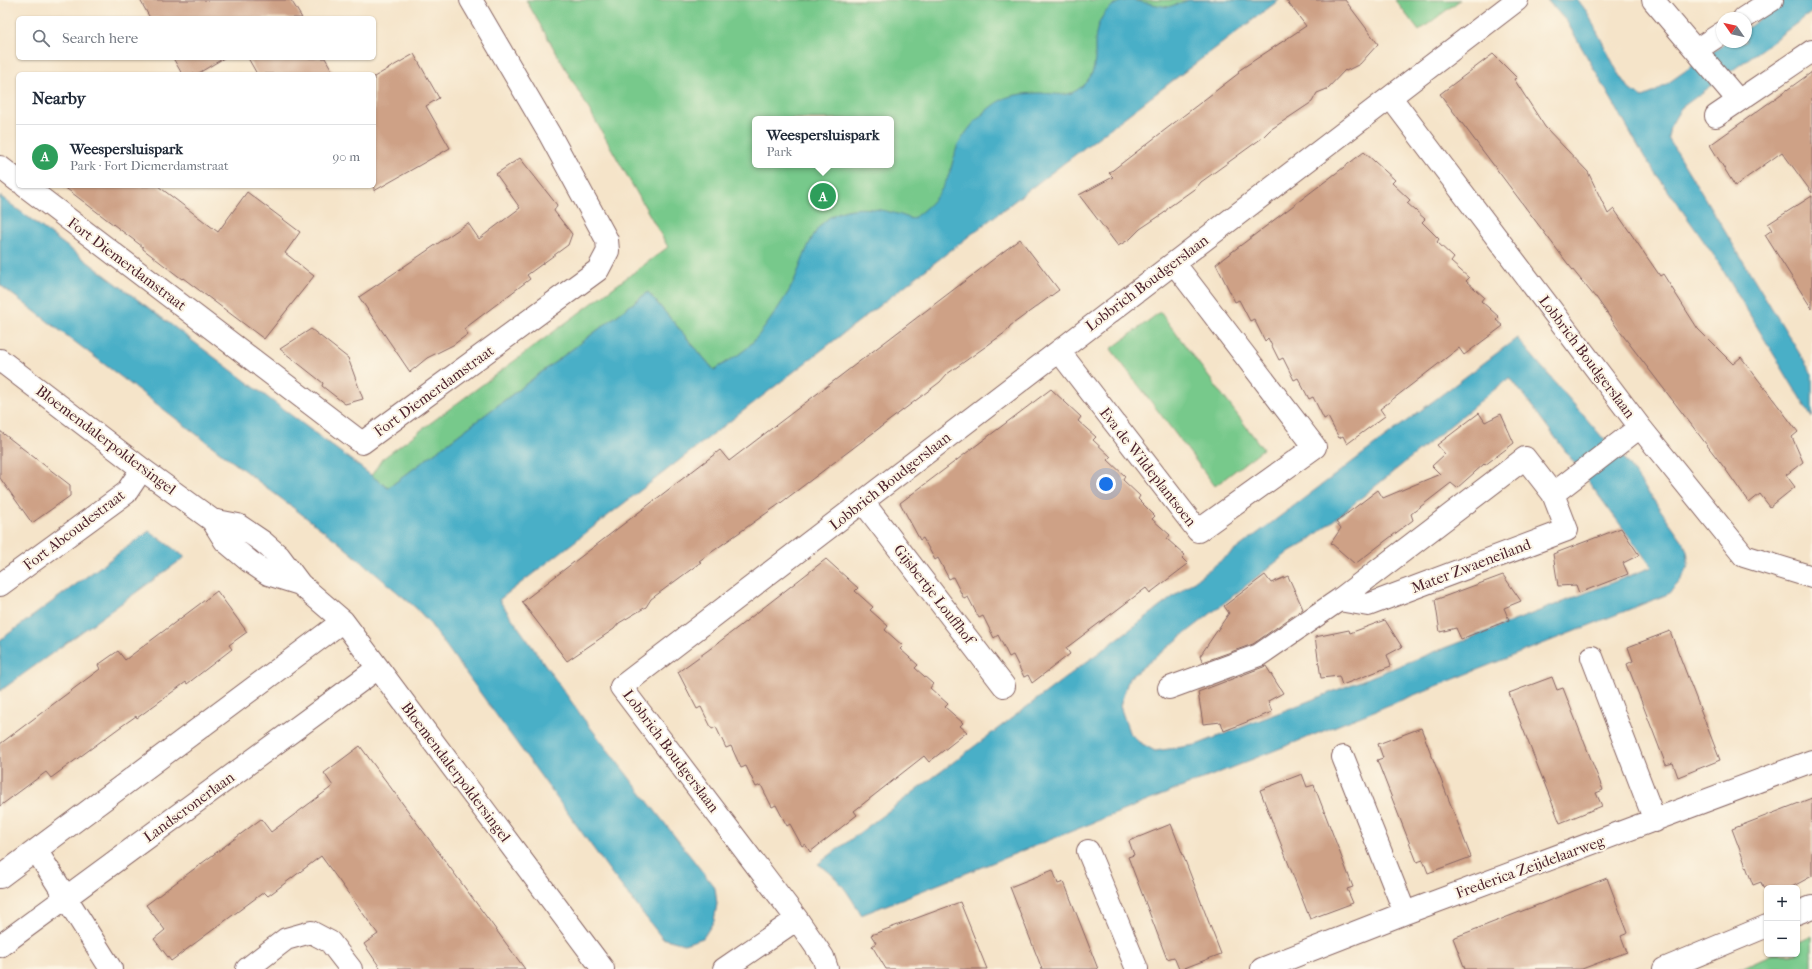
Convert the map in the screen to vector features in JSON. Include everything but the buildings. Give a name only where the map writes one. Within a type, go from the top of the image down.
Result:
[{"type":"street","name":"Fort Diemerdamstraat","points":[[28,188],[362,443],[598,270],[608,251],[607,240],[550,135],[471,0]]},
{"type":"street","name":"Lobbrich Boudgerslaan","points":[[827,969],[823,957],[797,919],[621,687],[1517,0]]},
{"type":"street","points":[[1653,0],[1734,95]]},
{"type":"street","points":[[1752,13],[1772,0]]},
{"type":"street","points":[[1696,50],[1716,37]]},
{"type":"street","points":[[1716,116],[1734,95],[1812,51]]},
{"type":"street","name":"Lobbrich Boudgerslaan","points":[[1391,98],[1637,430],[1744,556],[1812,577]]},
{"type":"street","points":[[0,167],[16,179]]},
{"type":"street","name":"Eva de Wildeplantsoen","points":[[1059,352],[1198,531],[1315,447],[1174,263]]},
{"type":"street","name":"Bloemendalerpoldersingel","points":[[0,360],[142,469],[212,520],[238,525],[263,542],[279,556],[300,584],[343,621],[603,969]]},
{"type":"street","points":[[1553,494],[1637,430]]},
{"type":"street","name":"Mater Zwaeneiland","points":[[1169,688],[1259,655],[1339,600],[1525,458],[1553,494],[1567,530],[1368,605],[1339,600]]},
{"type":"street","name":"Fort Abcoudestraat","points":[[0,585],[126,492],[142,469]]},
{"type":"street","name":"Gijsbertje Louffhof","points":[[863,502],[1004,686]]},
{"type":"street","points":[[0,877],[343,621]]},
{"type":"street","points":[[1592,657],[1655,821]]},
{"type":"street","name":"Landscronerlaan","points":[[0,946],[378,668]]},
{"type":"street","points":[[1343,757],[1405,912]]},
{"type":"street","name":"Frederica Zeijdelaarweg","points":[[1262,969],[1405,912],[1655,821],[1812,761]]},
{"type":"street","points":[[36,850],[111,969]]},
{"type":"street","points":[[1088,851],[1137,969]]},
{"type":"street","points":[[1800,912],[1812,907]]},
{"type":"street","points":[[724,969],[797,919]]},
{"type":"street","points":[[1664,969],[1764,927]]},
{"type":"street","points":[[247,969],[286,939],[311,932],[330,942],[351,969]]},
{"type":"green space","points":[[526,0],[1272,0],[1071,149],[714,370],[648,292],[388,488],[371,476],[382,459],[668,247]]},
{"type":"green space","points":[[1395,0],[1460,0],[1419,31]]},
{"type":"green space","points":[[1160,312],[1263,449],[1215,486],[1111,349]]},
{"type":"green space","points":[[1812,936],[1812,969],[1739,969],[1765,957],[1800,957],[1800,942]]},
{"type":"water","points":[[1131,0],[1168,7],[1189,0],[1279,0],[1026,192],[499,600],[583,718],[715,888],[717,904],[714,921],[703,938],[684,944],[662,938],[612,874],[428,621],[416,608],[337,541],[0,285],[0,196],[388,488],[648,292],[714,370],[736,357],[753,342],[780,306],[793,284],[811,240],[824,222],[835,214],[860,208],[887,211],[912,219],[929,205],[940,192],[951,169],[956,150],[964,135],[981,116],[996,103],[1005,98],[1024,94],[1071,93],[1076,91],[1087,81],[1092,73],[1095,60],[1097,29],[1100,21],[1109,9],[1122,2]]},
{"type":"water","points":[[1547,0],[1578,0],[1587,12],[1616,69],[1631,91],[1643,97],[1655,92],[1718,48],[1752,48],[1752,25],[1786,0],[1812,0],[1812,12],[1681,108],[1670,127],[1668,138],[1812,374],[1812,418],[1715,257],[1645,158],[1567,22]]},
{"type":"water","points":[[1517,338],[1602,437],[1620,453],[1682,540],[1686,548],[1688,556],[1687,569],[1680,582],[1668,594],[861,915],[843,886],[832,874],[818,864]],"holes":[[[1510,377],[1652,567],[1196,745],[1155,751],[1139,742],[1129,732],[1120,706],[1129,678],[1290,551],[1308,541]]]},
{"type":"water","points":[[149,531],[185,557],[0,691],[0,640]]},
{"type":"place","name":"Weespersluispark","points":[[823,196]]}]
